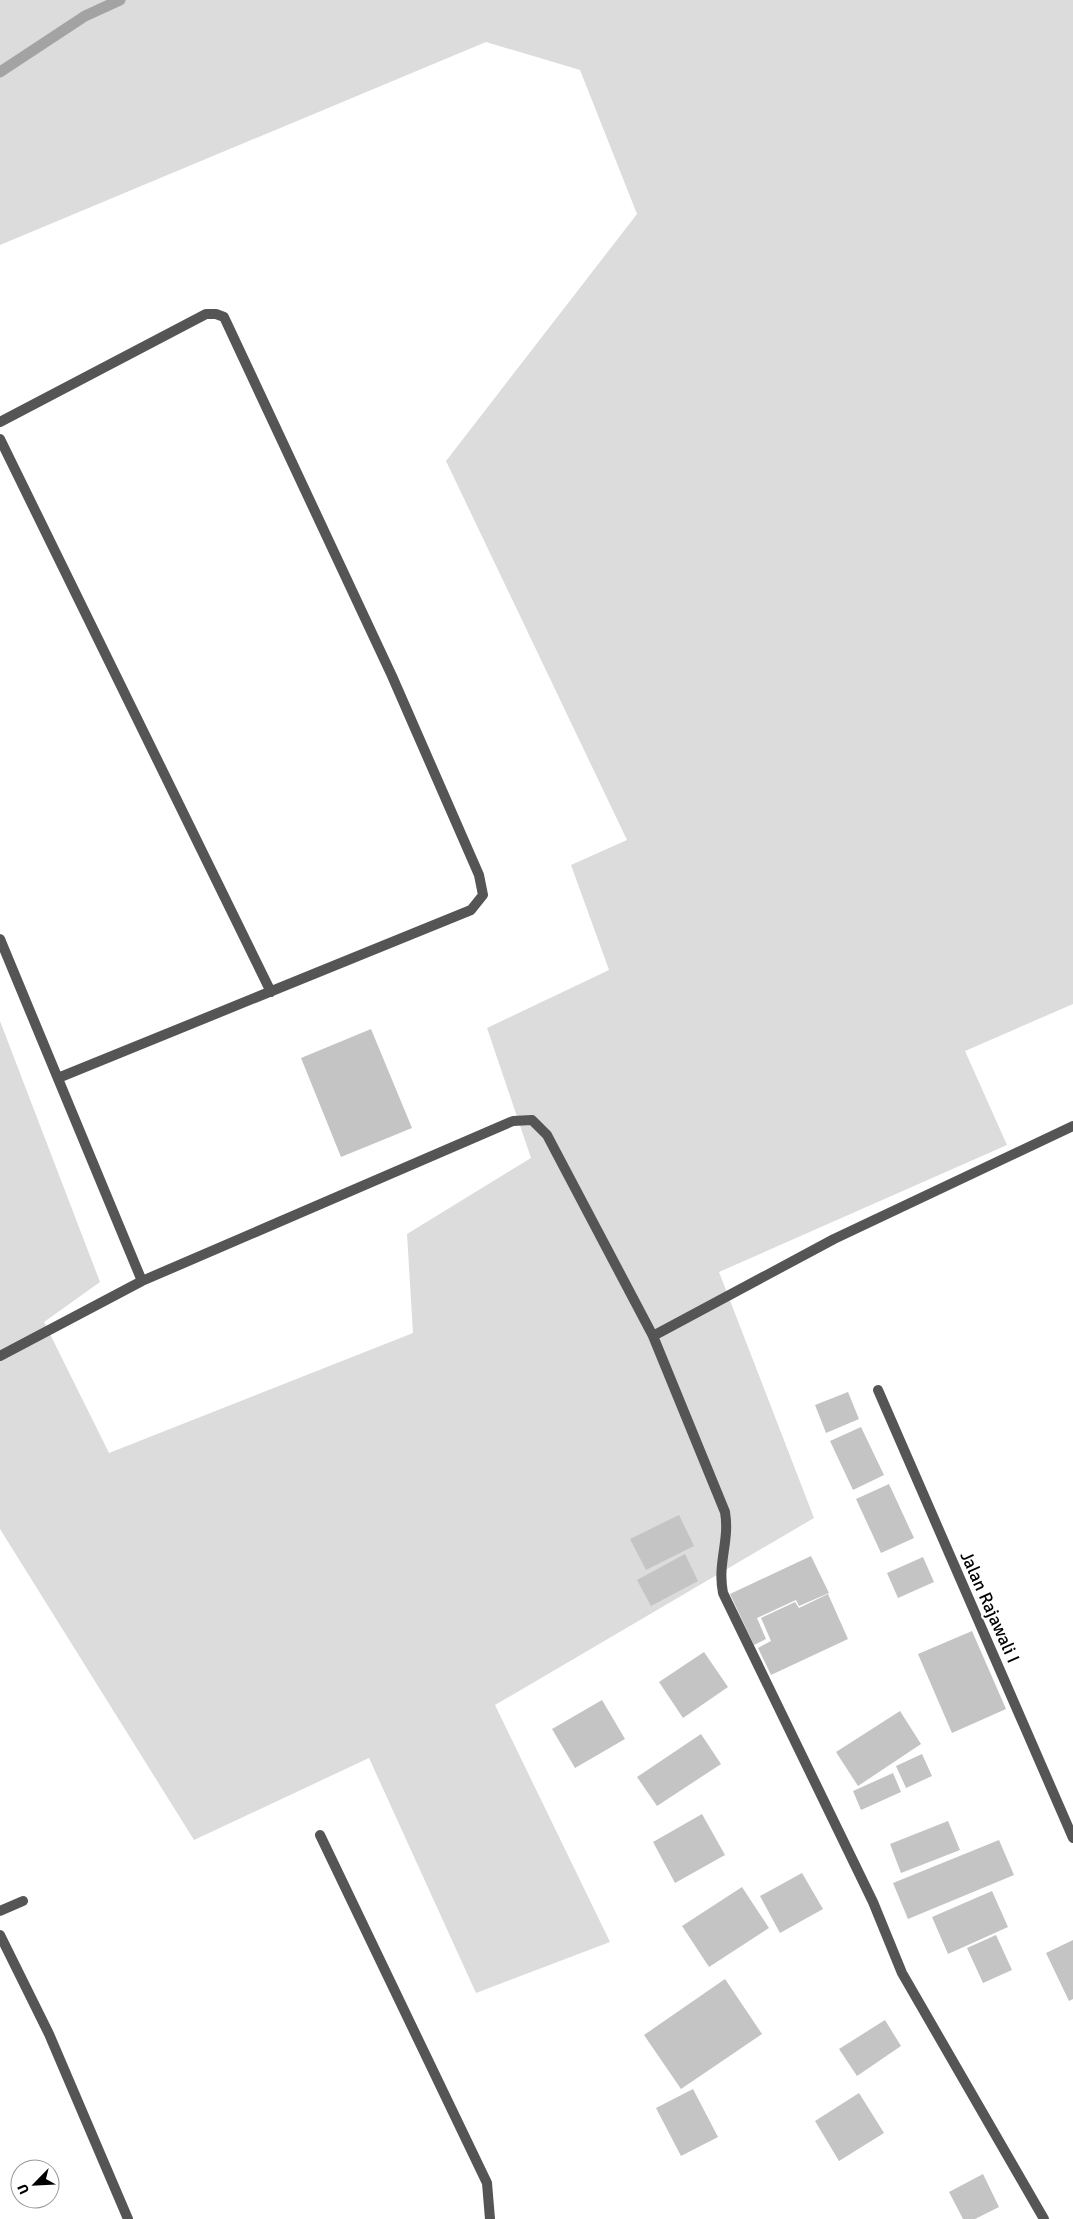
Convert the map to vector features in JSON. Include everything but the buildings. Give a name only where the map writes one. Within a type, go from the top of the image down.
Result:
[{"type":"street","points":[[0,422],[206,314],[216,314],[224,317],[392,676],[479,875],[483,896],[471,910],[58,1078]]},
{"type":"street","points":[[0,439],[271,992]]},
{"type":"street","points":[[0,939],[142,1281]]},
{"type":"street","points":[[0,1356],[142,1281],[513,1121],[532,1120],[547,1134],[653,1336],[725,1512],[727,1527],[720,1574],[723,1593],[873,1902],[902,1972],[1044,2219]]},
{"type":"street","points":[[653,1336],[834,1239],[1073,1126]]},
{"type":"street","name":"Jalan Rajawali I","points":[[878,1390],[1073,1838]]},
{"type":"street","points":[[320,1835],[487,2183],[490,2219]]},
{"type":"street","points":[[0,1911],[23,1900]]},
{"type":"street","points":[[0,1934],[49,2034],[128,2219]]},
{"type":"shaded area","points":[[0,0],[1073,0],[1073,1004],[965,1051],[1007,1145],[719,1272],[814,1518],[495,1705],[610,1942],[476,1993],[369,1758],[194,1840],[0,1529],[0,1021],[100,1282],[44,1322],[109,1453],[413,1333],[407,1234],[531,1158],[487,1028],[609,970],[571,865],[627,840],[446,461],[637,214],[580,70],[486,42],[0,245]]},
{"type":"waterway","points":[[0,72],[85,16],[120,0]]}]
